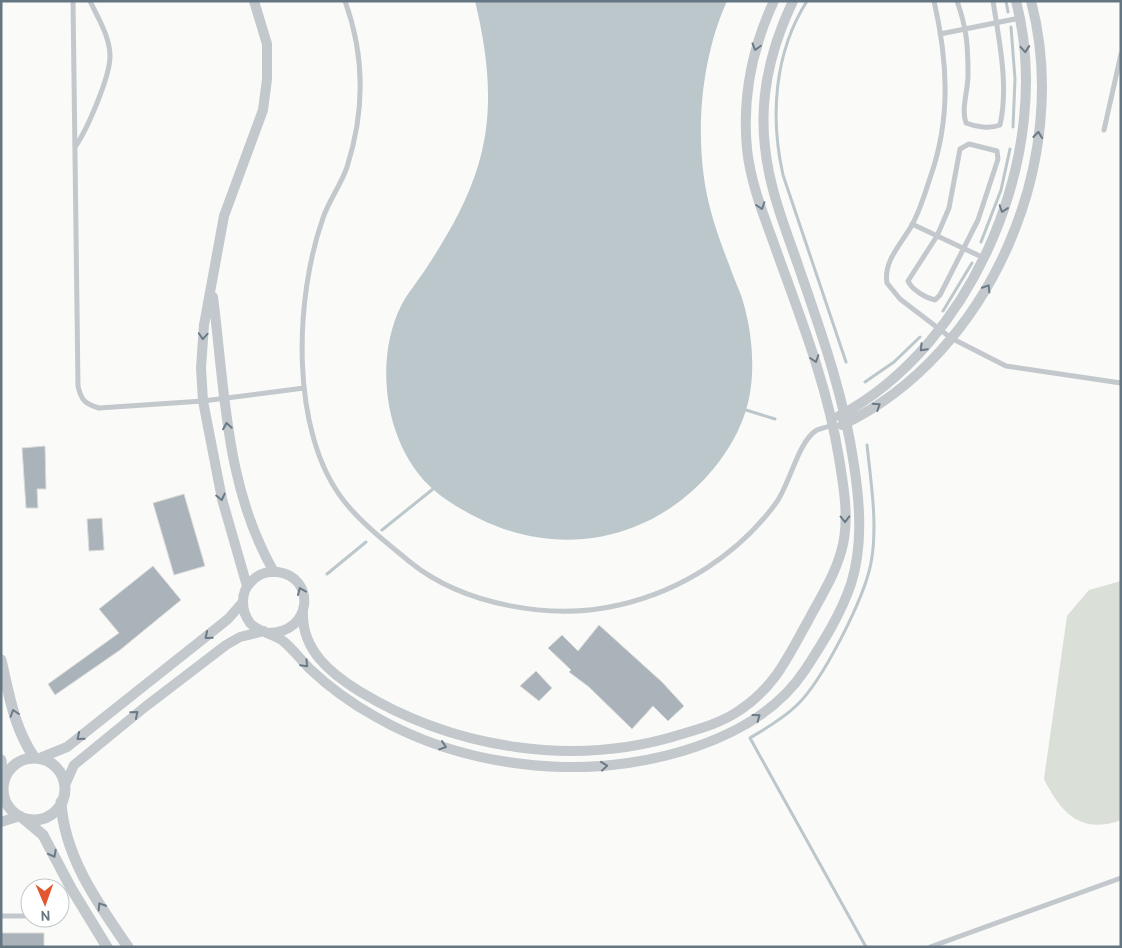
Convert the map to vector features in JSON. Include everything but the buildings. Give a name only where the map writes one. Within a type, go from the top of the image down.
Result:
[{"type":"street","points":[[248,586],[222,499],[203,401],[201,368],[204,325],[224,216],[263,110],[267,79],[267,44],[254,1]]},
{"type":"street","points":[[2,790],[14,765],[23,759],[37,757],[67,747],[203,640],[228,619],[242,602],[248,586],[263,573],[274,572],[292,577],[300,585],[304,595],[303,629],[312,648],[338,678],[392,709],[442,730],[512,747],[578,751],[620,749],[654,743],[720,721],[738,712],[766,689],[784,666],[827,586],[844,539],[844,496],[834,424],[816,361],[758,198],[747,149],[746,108],[750,71],[758,40],[774,1]]},
{"type":"street","points":[[242,602],[249,622],[286,644],[310,668],[351,702],[404,732],[466,753],[503,762],[562,767],[592,767],[648,759],[696,746],[748,723],[786,694],[811,661],[843,603],[856,562],[859,520],[855,471],[846,418],[830,357],[772,185],[764,147],[764,107],[769,66],[776,42],[793,1]]},
{"type":"street","points":[[846,418],[886,384],[941,328],[984,258],[1013,181],[1025,119],[1026,73],[1020,18],[1016,1]]},
{"type":"street","points":[[834,424],[894,394],[924,369],[951,338],[990,285],[1011,242],[1026,198],[1036,151],[1040,110],[1039,39],[1032,1]]},
{"type":"street","points":[[212,288],[227,428],[241,492],[256,536],[274,572]]},
{"type":"street","points":[[65,785],[74,765],[145,707],[233,641],[240,637],[266,632],[279,633],[289,629],[298,622],[303,613]]},
{"type":"street","points":[[1,660],[12,708],[24,743],[37,757],[56,766],[62,774],[65,785],[65,796],[58,809],[49,816],[39,820],[21,817],[1,822]]},
{"type":"street","points":[[1,760],[2,790],[6,804],[43,835],[71,888],[107,947]]},
{"type":"street","points":[[61,802],[63,824],[77,862],[94,896],[128,947]]},
{"type":"lane","points":[[73,1],[78,386],[81,398],[88,405],[99,408],[203,401],[304,388]]},
{"type":"lane","points":[[74,147],[84,134],[108,71],[110,57],[108,42],[90,1]]},
{"type":"lane","points":[[345,1],[360,54],[361,84],[358,122],[346,169],[324,216],[313,251],[305,302],[304,388],[308,415],[321,461],[343,500],[375,534],[425,574],[474,597],[536,610],[578,610],[619,605],[697,576],[724,556],[756,527],[778,501],[794,469],[804,442],[816,430],[834,424]]},
{"type":"lane","points":[[934,1],[940,34],[946,92],[945,120],[938,154],[912,224],[888,263],[887,283],[900,298],[941,328],[951,338],[1006,366],[1121,383]]},
{"type":"lane","points":[[957,1],[967,29],[968,77],[964,116],[966,123],[993,127],[1000,125],[1003,101],[993,1]]},
{"type":"lane","points":[[940,34],[1020,18]]},
{"type":"lane","points":[[1104,130],[1121,54]]},
{"type":"lane","points":[[969,144],[998,151],[998,159],[978,220],[964,249],[940,295],[935,300],[910,286],[908,281],[937,236],[949,208],[960,149],[969,144]]},
{"type":"lane","points":[[912,224],[984,258]]},
{"type":"lane","points":[[930,947],[1121,878]]},
{"type":"lane","points":[[1,916],[20,916]]},
{"type":"shaded area","points":[[475,1],[727,1],[712,43],[707,65],[701,111],[702,156],[704,178],[711,212],[741,295],[750,330],[752,371],[749,398],[739,429],[729,448],[703,481],[670,508],[653,519],[634,527],[595,538],[556,540],[518,533],[480,519],[456,506],[435,491],[418,473],[405,452],[395,429],[389,404],[386,378],[387,353],[392,328],[401,306],[442,243],[463,205],[474,179],[483,145],[487,125],[488,83],[480,21]]},
{"type":"shaded area","points":[[1121,581],[1121,820],[1094,825],[1084,823],[1065,811],[1044,779],[1067,616],[1089,590]]},
{"type":"waterway","points":[[807,1],[796,21],[781,64],[776,108],[779,153],[783,175],[846,362]]},
{"type":"waterway","points":[[1006,1],[1008,12]]},
{"type":"waterway","points":[[1011,27],[1015,79],[1013,127]]},
{"type":"waterway","points":[[981,242],[1001,190],[1010,149]]},
{"type":"waterway","points":[[943,311],[972,263]]},
{"type":"waterway","points":[[865,382],[894,362],[920,337]]},
{"type":"waterway","points":[[746,410],[775,419]]},
{"type":"waterway","points":[[866,947],[750,738],[786,715],[807,693],[830,659],[860,597],[871,563],[874,534],[867,445]]},
{"type":"waterway","points":[[382,530],[433,489]]},
{"type":"waterway","points":[[327,574],[366,542]]}]
